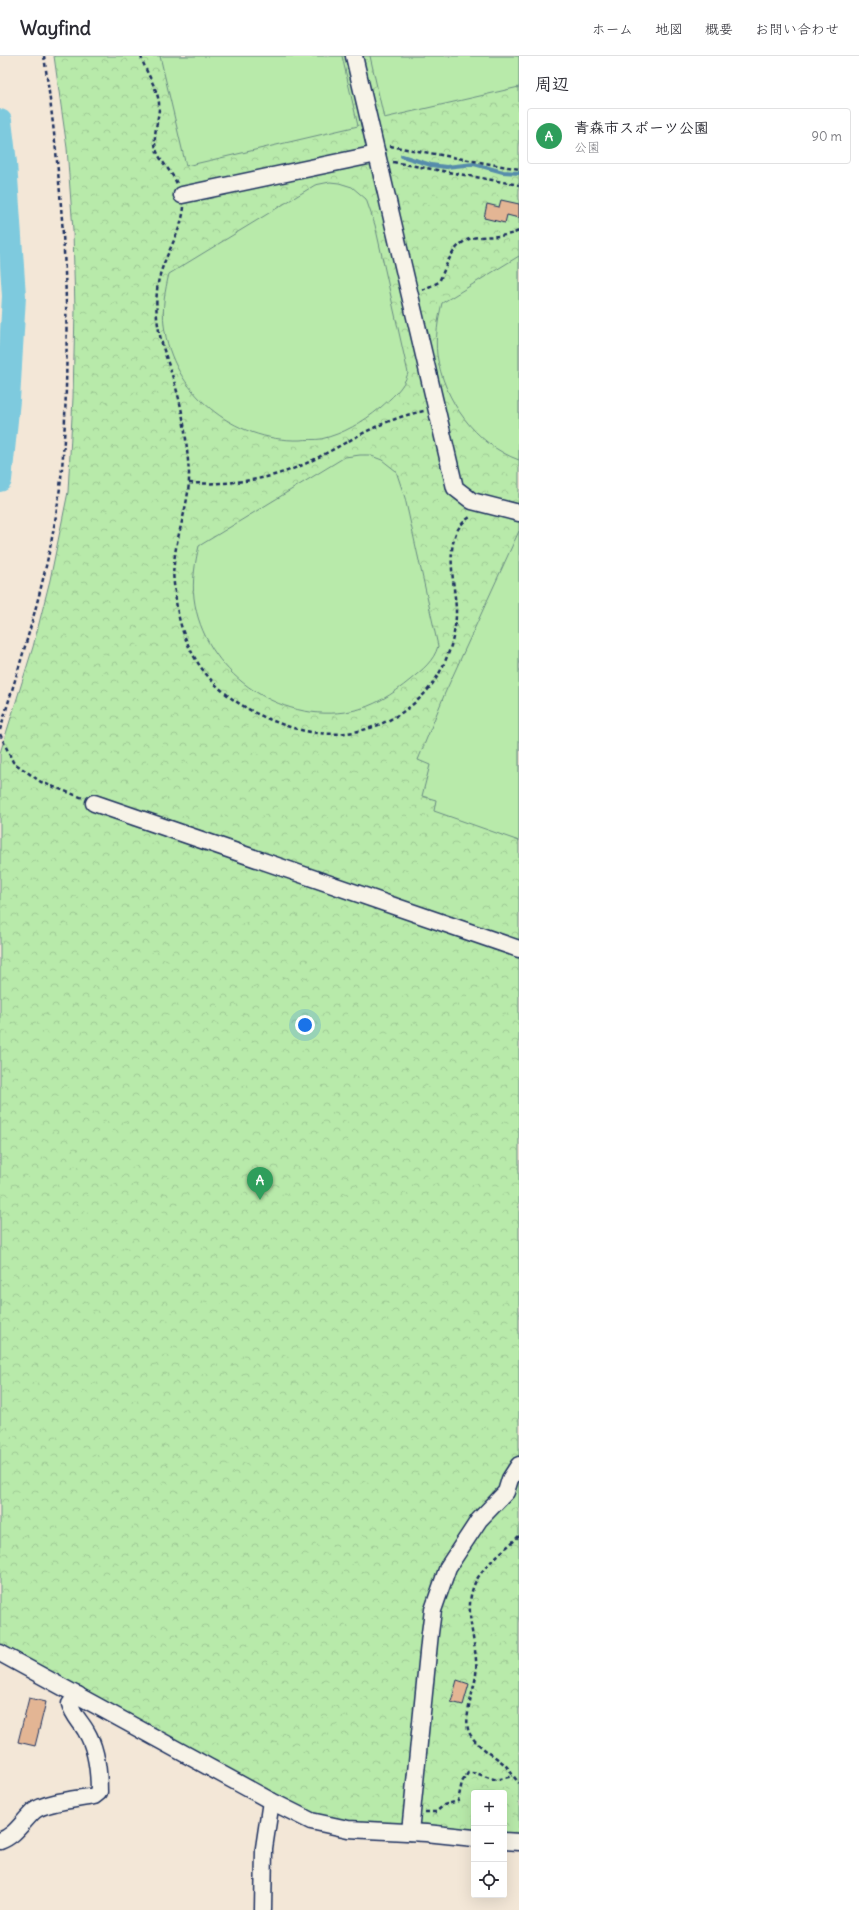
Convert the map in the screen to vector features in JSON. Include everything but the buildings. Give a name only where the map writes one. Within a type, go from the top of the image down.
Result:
[{"type":"street","points":[[354,56],[455,488],[472,501],[519,513]]},
{"type":"street","points":[[182,195],[376,152]]},
{"type":"street","points":[[94,803],[519,949]]},
{"type":"street","points":[[410,1832],[430,1633],[433,1610],[438,1592],[454,1555],[479,1520],[506,1492],[510,1478],[519,1465]]},
{"type":"street","points":[[0,1653],[271,1801],[311,1821],[348,1829],[410,1832],[471,1838]]},
{"type":"street","points":[[0,1841],[8,1838],[18,1831],[35,1810],[44,1806],[94,1796],[99,1792],[94,1747],[86,1730],[72,1711],[70,1704],[78,1695]]},
{"type":"street","points":[[263,1910],[264,1848],[271,1801]]},
{"type":"street","points":[[507,1840],[519,1842]]},
{"type":"path","points":[[0,730],[43,583],[60,487],[67,342],[66,273],[56,136],[44,56]]},
{"type":"path","points":[[142,56],[159,101],[159,118],[155,136],[156,148],[162,162],[176,180],[182,195],[185,209],[180,225],[162,266],[157,289],[156,311],[158,334],[179,399],[183,422],[189,483],[185,516],[174,564],[174,582],[178,613],[186,640],[197,662],[211,680],[246,709],[267,720],[302,731],[323,734],[343,734],[368,730],[401,714],[421,697],[435,681],[445,661],[456,616],[450,560],[458,531],[464,520],[494,507]]},
{"type":"path","points":[[376,152],[519,169]]},
{"type":"path","points":[[376,152],[519,185]]},
{"type":"path","points":[[410,294],[440,282],[450,257],[456,247],[466,239],[507,236],[519,231]]},
{"type":"path","points":[[189,483],[246,482],[265,478],[312,461],[377,425],[401,416],[437,409]]},
{"type":"path","points":[[0,734],[13,762],[41,782],[94,803]]},
{"type":"path","points":[[519,1536],[488,1565],[477,1579],[472,1593],[470,1609],[476,1653],[476,1674],[467,1724],[469,1734],[477,1744],[506,1766],[519,1783]]},
{"type":"path","points":[[412,1809],[430,1813],[436,1812],[444,1805],[458,1801],[462,1782],[468,1773],[476,1772],[492,1779],[513,1776]]},
{"type":"green space","points":[[54,56],[519,56],[519,1837],[507,1835],[507,1790],[471,1790],[471,1832],[325,1819],[272,1795],[101,1699],[0,1647],[0,753],[33,647],[50,580],[68,492],[73,398],[75,310],[73,230],[67,148]]},
{"type":"green space","points":[[160,56],[342,56],[358,126],[186,166]]},
{"type":"green space","points":[[370,56],[519,56],[519,87],[384,118]]},
{"type":"green space","points":[[330,182],[352,187],[366,199],[375,225],[408,373],[400,388],[380,408],[360,423],[345,431],[321,439],[300,440],[276,438],[252,432],[230,422],[210,408],[193,391],[179,372],[169,349],[164,325],[164,299],[169,274],[315,185]]},
{"type":"green space","points":[[519,256],[519,460],[503,453],[476,432],[454,404],[441,372],[436,342],[442,303]]},
{"type":"green space","points":[[369,455],[382,460],[396,471],[405,498],[438,646],[431,661],[423,669],[397,690],[375,703],[351,711],[324,713],[297,710],[272,701],[249,687],[229,670],[212,648],[200,624],[194,598],[194,572],[199,546],[345,457]]},
{"type":"green space","points":[[519,531],[519,841],[434,811],[436,800],[422,796],[430,765],[418,760],[445,693]]},
{"type":"waterway","points":[[0,121],[5,163],[14,296],[8,400],[0,480]]},
{"type":"waterway","points":[[402,156],[431,165],[446,167],[474,164],[503,172],[519,173]]},
{"type":"place","name":"青森市スポーツ公園","points":[[260,1200]]}]
